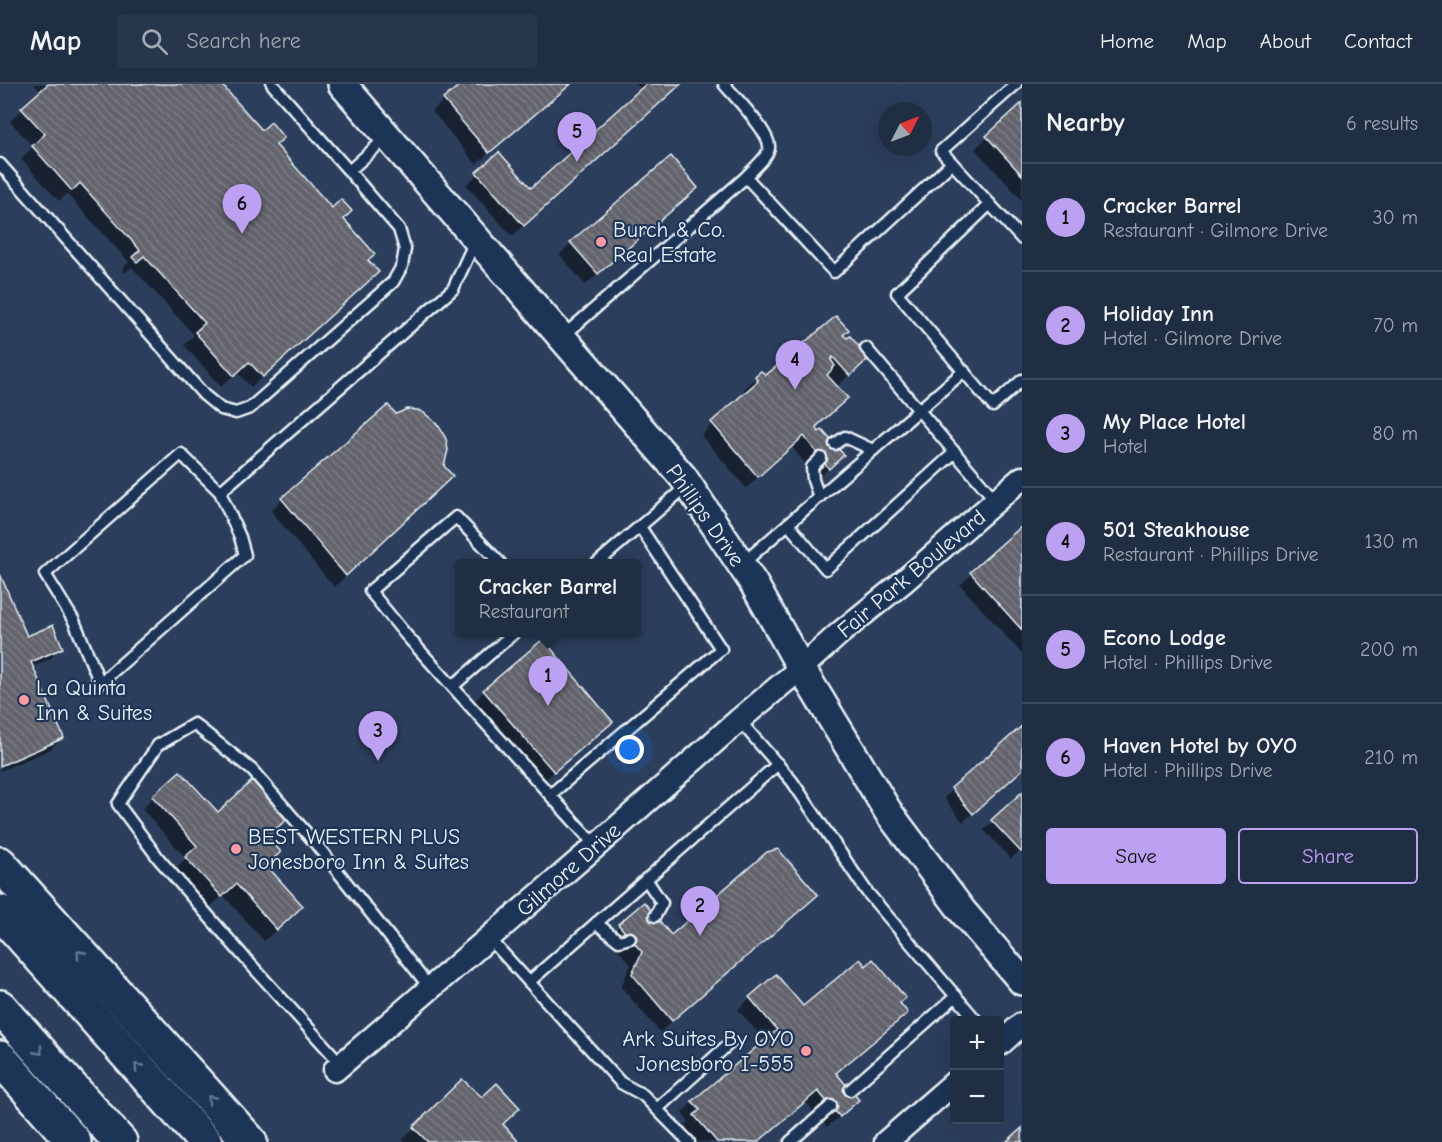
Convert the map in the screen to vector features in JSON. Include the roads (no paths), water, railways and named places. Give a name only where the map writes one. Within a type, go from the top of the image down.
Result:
[{"type":"highway","points":[[0,864],[250,1142]]},
{"type":"highway","points":[[0,912],[205,1142]]},
{"type":"highway","points":[[0,1007],[120,1142]]},
{"type":"highway","points":[[0,1059],[74,1142]]},
{"type":"street","name":"Phillips Drive","points":[[342,84],[688,485],[742,564],[801,668],[889,813],[963,912],[1022,981]]},
{"type":"street","name":"Fair Park Boulevard","points":[[801,668],[1022,478]]},
{"type":"street","name":"Gilmore Drive","points":[[338,1068],[801,668]]},
{"type":"street","points":[[1004,1040],[1022,1024]]},
{"type":"street","points":[[886,1142],[950,1086]]},
{"type":"lane","points":[[0,164],[204,395],[221,409],[236,412],[250,408],[393,282],[402,267],[405,249],[399,229],[272,84]]},
{"type":"lane","points":[[562,337],[746,177],[763,159],[769,149],[767,136],[724,84]]},
{"type":"lane","points":[[1016,84],[940,151],[1022,238]]},
{"type":"lane","points":[[349,171],[387,137]]},
{"type":"lane","points":[[746,177],[834,272],[952,163]]},
{"type":"lane","points":[[990,204],[897,294],[993,406],[1022,380]]},
{"type":"lane","points":[[220,492],[453,289],[477,239]]},
{"type":"lane","points":[[866,348],[996,501]]},
{"type":"lane","points":[[742,564],[963,371]]},
{"type":"lane","points":[[835,444],[845,437],[873,450]]},
{"type":"lane","points":[[788,524],[826,569],[955,452]]},
{"type":"lane","points":[[181,454],[220,492],[240,537],[245,555],[100,683],[74,621],[45,574],[181,454]]},
{"type":"lane","points":[[819,497],[813,480],[812,467],[821,458]]},
{"type":"lane","points":[[602,559],[688,485]]},
{"type":"lane","points":[[496,559],[456,517],[370,591],[406,635],[596,846]]},
{"type":"lane","points":[[550,795],[721,649],[640,527]]},
{"type":"lane","points":[[453,686],[510,637]]},
{"type":"lane","points":[[739,720],[792,781],[867,892],[973,1016]]},
{"type":"lane","points":[[338,1068],[159,859],[118,804],[158,745],[194,724],[252,770],[316,844],[430,988]]},
{"type":"lane","points":[[529,982],[778,764]]},
{"type":"lane","points":[[646,879],[662,903],[655,916]]},
{"type":"lane","points":[[596,923],[619,941],[630,938]]},
{"type":"lane","points":[[489,938],[621,1083],[643,1095],[689,1142]]},
{"type":"lane","points":[[850,1090],[956,996]]},
{"type":"lane","points":[[657,1109],[731,1042]]},
{"type":"lane","points":[[790,1142],[831,1106]]},
{"type":"place","name":"Econo Lodge","points":[[577,162]]},
{"type":"place","name":"Haven Hotel by OYO","points":[[242,234]]},
{"type":"place","name":"Burch & Co. Real Estate","points":[[601,242]]},
{"type":"place","name":"501 Steakhouse","points":[[795,390]]},
{"type":"place","name":"La Quinta Inn & Suites","points":[[24,700]]},
{"type":"place","name":"Cracker Barrel","points":[[548,706]]},
{"type":"place","name":"My Place Hotel","points":[[378,761]]},
{"type":"place","name":"BEST WESTERN PLUS Jonesboro Inn & Suites","points":[[236,849]]},
{"type":"place","name":"Holiday Inn","points":[[700,936]]},
{"type":"place","name":"Ark Suites By OYO Jonesboro I-555","points":[[806,1051]]}]
